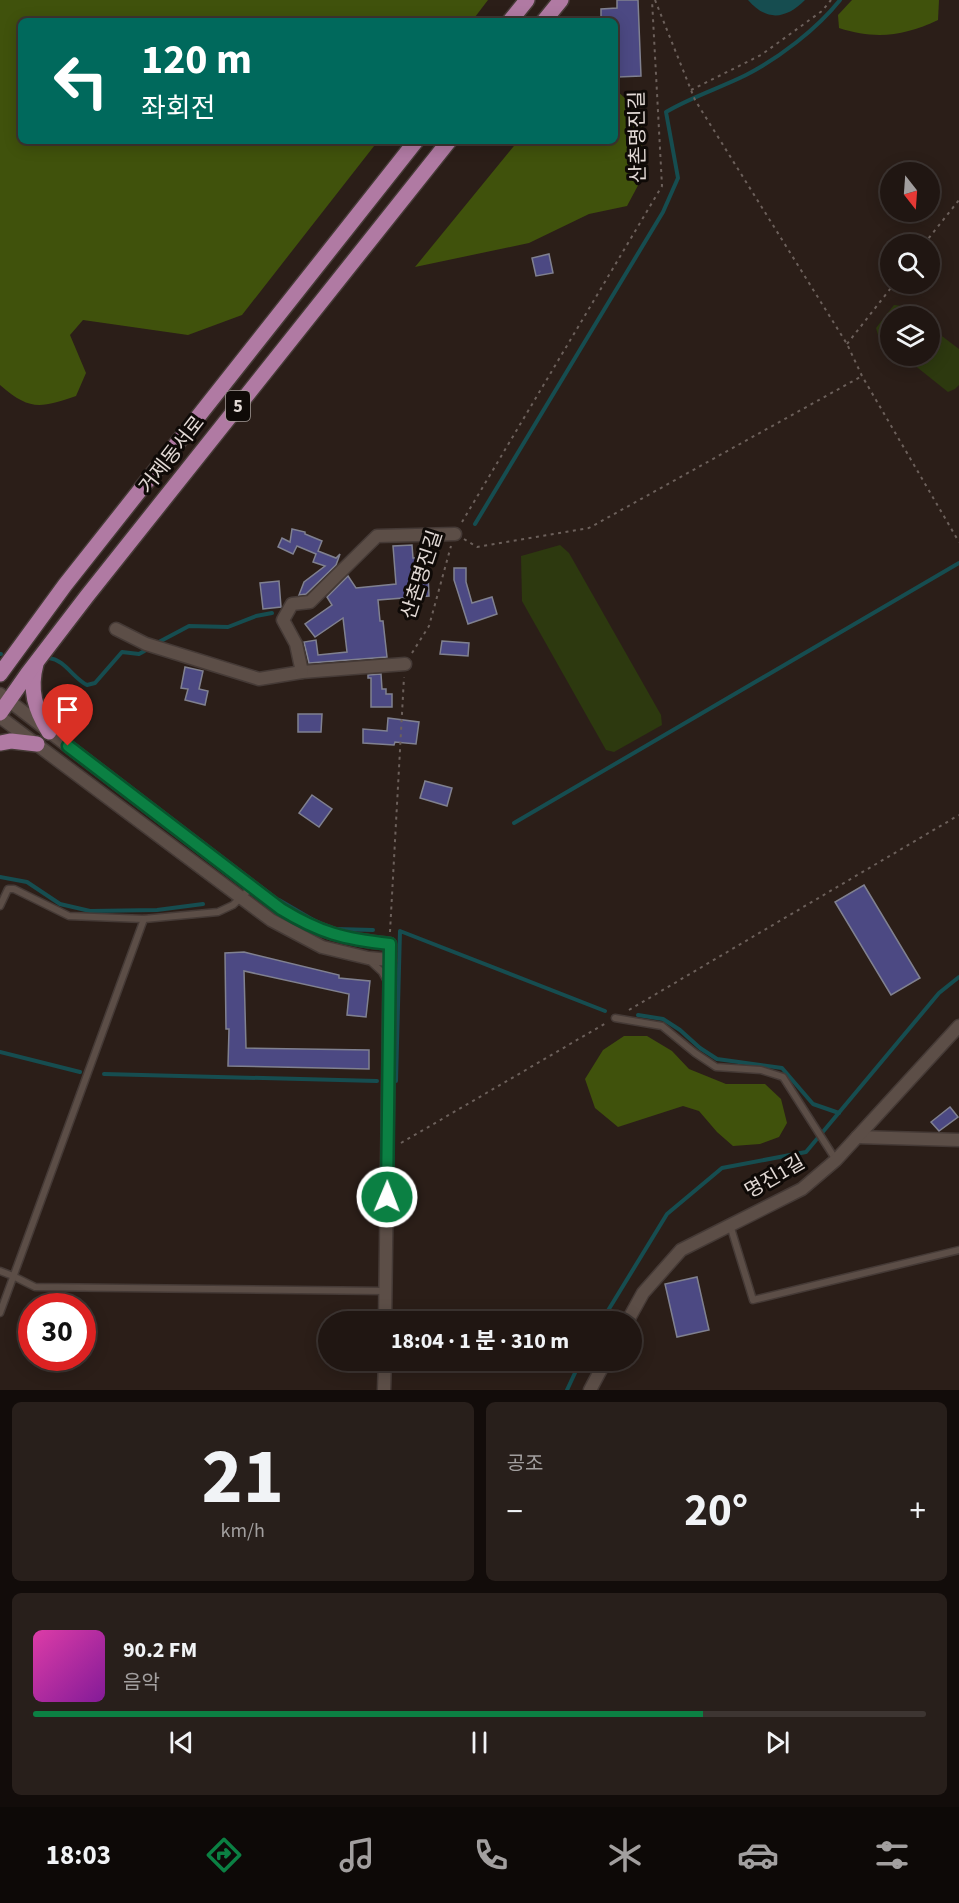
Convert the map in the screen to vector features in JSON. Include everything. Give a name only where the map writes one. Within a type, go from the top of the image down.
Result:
[{"type":"main road","points":[[512,18],[527,0]]},
{"type":"main road","points":[[546,18],[561,0]]},
{"type":"main road","name":"거제동서로","points":[[0,674],[65,585],[414,144]]},
{"type":"main road","name":"거제동서로","points":[[2,706],[447,144]]},
{"type":"main road","points":[[37,661],[33,697],[36,708],[49,732]]},
{"type":"main road","points":[[0,743],[11,741],[37,744]]},
{"type":"street","points":[[302,672],[296,644],[283,620],[292,604],[310,602],[377,536],[455,534]]},
{"type":"street","points":[[116,629],[165,651],[259,679],[302,672],[405,664]]},
{"type":"street","points":[[2,706],[49,732],[299,920],[333,935],[352,940],[390,944],[385,1311]]},
{"type":"street","points":[[2,706],[37,744],[271,920],[322,947],[366,958],[390,960]]},
{"type":"street","name":"명진1길","points":[[633,1311],[644,1293],[681,1250],[802,1189],[836,1160],[959,1026]]},
{"type":"street","points":[[857,1137],[959,1140]]},
{"type":"street","points":[[384,1390],[385,1371]]},
{"type":"street","points":[[590,1390],[600,1371]]},
{"type":"lane","points":[[0,906],[8,889],[14,889],[69,916],[144,919],[218,912],[227,909],[253,887]]},
{"type":"lane","points":[[0,1312],[144,919]]},
{"type":"lane","points":[[366,958],[382,972],[389,990]]},
{"type":"lane","points":[[615,1018],[662,1026],[695,1053],[716,1066],[761,1071],[783,1077],[836,1160]]},
{"type":"lane","points":[[730,1225],[753,1300],[959,1250]]},
{"type":"lane","points":[[0,1271],[35,1287],[386,1291]]},
{"type":"path","points":[[653,0],[695,99],[847,344],[862,376],[959,542]]},
{"type":"path","name":"산촌명진길","points":[[390,944],[405,664],[429,626],[455,534],[662,186],[653,0]]},
{"type":"path","points":[[691,90],[760,55],[822,11],[831,0]]},
{"type":"path","points":[[932,234],[959,200]]},
{"type":"path","points":[[847,344],[886,294]]},
{"type":"path","points":[[455,534],[477,547],[589,528],[862,376]]},
{"type":"path","points":[[388,1150],[959,815]]},
{"type":"green space","points":[[0,0],[488,0],[474,18],[18,18],[18,144],[376,144],[242,315],[188,335],[83,320],[70,335],[86,373],[76,396],[36,405],[19,399],[0,385]]},
{"type":"green space","points":[[852,0],[939,0],[938,20],[901,33],[878,35],[852,32],[839,28],[838,15]]},
{"type":"green space","points":[[618,92],[642,114],[642,178],[627,206],[589,214],[529,243],[415,267],[516,144],[618,144]]},
{"type":"green space","points":[[880,323],[880,337],[878,335],[876,328]]},
{"type":"green space","points":[[940,335],[959,349],[959,385],[948,392],[916,366],[940,366]]},
{"type":"green space","points":[[560,545],[569,553],[661,715],[662,725],[614,752],[606,750],[522,601],[521,556]]},
{"type":"green space","points":[[624,1036],[647,1036],[672,1051],[689,1069],[726,1084],[765,1084],[781,1099],[787,1123],[779,1137],[760,1144],[733,1146],[699,1111],[683,1106],[618,1127],[595,1108],[585,1079],[603,1050]]},
{"type":"water","points":[[748,0],[805,0],[784,14],[769,15]]},
{"type":"building","points":[[617,0],[638,0],[641,76],[618,77],[618,18],[601,18],[601,9],[617,8]]},
{"type":"building","points":[[549,254],[553,273],[536,276],[532,258]]},
{"type":"building","points":[[292,529],[305,532],[322,541],[318,551],[336,558],[340,554],[336,565],[306,594],[299,595],[304,582],[325,566],[313,562],[316,554],[297,546],[293,554],[278,547],[282,538],[290,542]]},
{"type":"building","points":[[412,545],[413,558],[418,558],[419,574],[428,573],[429,596],[378,600],[387,657],[309,663],[304,642],[316,640],[318,655],[347,652],[343,618],[315,637],[305,624],[332,605],[327,597],[348,576],[356,588],[396,584],[393,546]]},
{"type":"building","points":[[454,568],[466,568],[466,582],[472,603],[492,597],[497,614],[468,624],[454,580]]},
{"type":"building","points":[[279,581],[281,607],[263,609],[260,583]]},
{"type":"building","points":[[442,641],[469,643],[468,656],[440,654]]},
{"type":"building","points":[[185,667],[203,671],[199,689],[208,691],[205,705],[185,700],[188,689],[181,688]]},
{"type":"building","points":[[381,674],[382,689],[386,689],[386,694],[392,694],[392,707],[371,707],[371,678],[368,678],[368,675]]},
{"type":"building","points":[[298,714],[322,714],[321,732],[298,732]]},
{"type":"building","points":[[388,718],[419,722],[416,744],[363,743],[363,729],[387,731]]},
{"type":"building","points":[[425,781],[452,788],[447,806],[420,798]]},
{"type":"building","points":[[312,795],[332,809],[319,827],[299,813]]},
{"type":"building","points":[[864,885],[920,978],[891,995],[835,902]]},
{"type":"building","points":[[244,952],[339,975],[339,978],[370,981],[366,1017],[347,1015],[349,994],[244,971],[246,1048],[369,1050],[369,1069],[228,1066],[229,1029],[226,1029],[225,953]]},
{"type":"building","points":[[950,1107],[958,1117],[939,1131],[931,1122]]},
{"type":"building","points":[[697,1277],[709,1330],[677,1337],[665,1284]]},
{"type":"waterway","points":[[475,524],[663,212],[678,178],[666,112],[746,75],[771,60],[809,32],[840,0]]},
{"type":"waterway","points":[[514,823],[959,563]]},
{"type":"waterway","points":[[157,643],[189,626],[228,627],[256,616],[272,613]]},
{"type":"waterway","points":[[49,658],[60,662],[87,685],[95,683],[122,652],[139,654],[148,649]]},
{"type":"waterway","points":[[0,877],[27,882],[60,904],[90,911],[157,910],[203,904]]},
{"type":"waterway","points":[[279,900],[315,921]]},
{"type":"waterway","points":[[336,929],[373,930]]},
{"type":"waterway","points":[[396,1081],[400,931],[605,1011]]},
{"type":"waterway","points":[[608,1311],[667,1214],[722,1168],[806,1152],[939,993],[959,977]]},
{"type":"waterway","points":[[638,1015],[663,1019],[717,1059],[782,1068],[813,1104],[839,1113]]},
{"type":"waterway","points":[[0,1052],[80,1072]]},
{"type":"waterway","points":[[104,1074],[377,1081]]},
{"type":"waterway","points":[[567,1390],[576,1371]]},
{"type":"route","points":[[68,746],[281,909],[333,935],[352,940],[390,944],[387,1197]]}]
